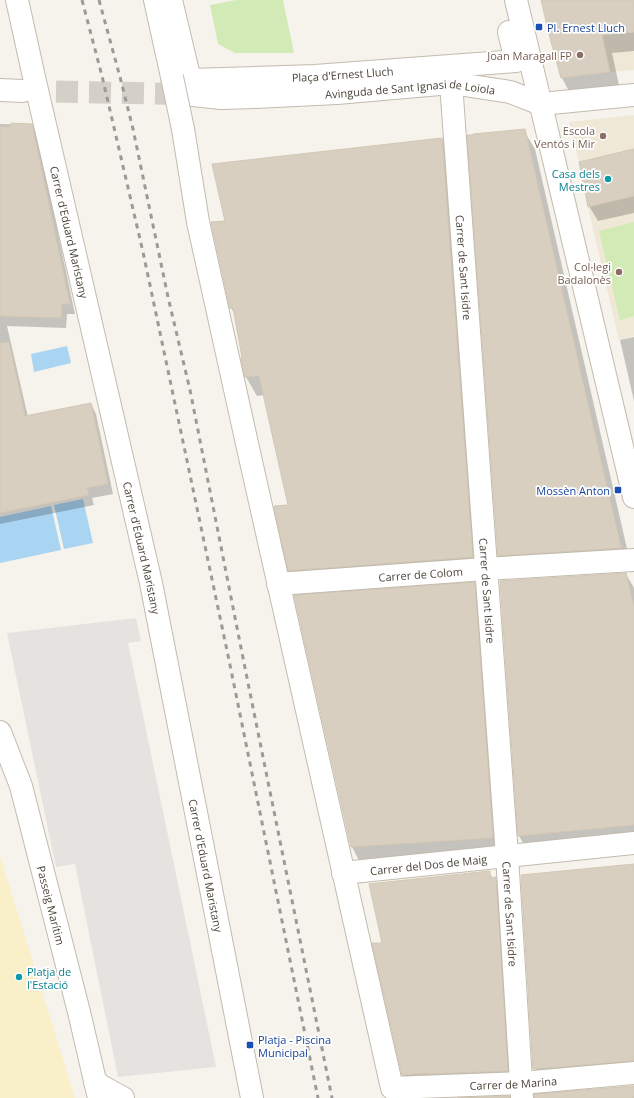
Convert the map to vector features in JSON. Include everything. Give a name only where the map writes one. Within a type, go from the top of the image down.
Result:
[{"type":"street","name":"Carrer d'Eduard Maristany","points":[[17,0],[151,583],[252,1098]]},
{"type":"street","points":[[154,0],[178,85],[183,129],[198,222],[343,873]]},
{"type":"street","name":"Plaça d'Ernest Lluch","points":[[171,0],[190,80],[315,76],[516,61],[502,0]]},
{"type":"street","points":[[516,0],[634,497]]},
{"type":"street","name":"Avinguda de Sant Ignasi de Loiola","points":[[178,85],[221,98],[337,93],[451,83],[510,92],[541,104],[634,95]]},
{"type":"street","name":"Carrer de Sant Isidre","points":[[451,83],[507,856],[522,1090]]},
{"type":"street","points":[[0,90],[23,91]]},
{"type":"street","name":"Carrer de Colom","points":[[278,584],[634,560]]},
{"type":"street","name":"Passeig Marítim","points":[[0,732],[21,786],[79,1012],[97,1090],[101,1086],[123,1098]]},
{"type":"street","name":"Carrer del Dos de Maig","points":[[343,873],[634,843]]},
{"type":"street","name":"Carrer de Marina","points":[[343,873],[392,1088],[522,1090],[634,1073]]},
{"type":"shaded area","name":"Joan Maragall FP","points":[[634,32],[634,70],[561,78],[550,38]]},
{"type":"shaded area","name":"Escola Ventós i Mir","points":[[634,115],[634,149],[579,162],[569,122]]},
{"type":"shaded area","name":"Col·legi Badalonès","points":[[634,196],[634,336],[619,340],[588,207]]},
{"type":"shaded area","points":[[136,618],[141,641],[128,643],[216,1067],[118,1077],[75,864],[56,867],[7,633]]},
{"type":"green space","points":[[236,0],[283,0],[294,53],[235,53],[218,44],[210,5]]},
{"type":"green space","points":[[634,222],[634,316],[620,320],[599,231]]},
{"type":"sand","name":"Platja de l'Estació","points":[[0,856],[75,1098],[0,1098]]},
{"type":"water","points":[[67,346],[71,363],[34,372],[31,354]]},
{"type":"water","points":[[83,499],[93,543],[64,549],[54,505]]},
{"type":"water","points":[[51,506],[61,550],[0,563],[0,517]]},
{"type":"building","points":[[541,0],[634,0],[634,32],[602,35],[610,72],[561,78]]},
{"type":"building","points":[[11,123],[32,124],[70,304],[62,304],[61,318],[0,316],[0,126],[10,127]]},
{"type":"building","points":[[525,129],[621,548],[498,556],[467,135]]},
{"type":"building","points":[[442,138],[473,557],[288,571],[274,506],[288,505],[259,376],[245,377],[233,308],[230,308],[211,222],[225,221],[212,164]]},
{"type":"building","name":"Casa dels Mestres","points":[[634,149],[634,196],[588,207],[579,162]]},
{"type":"building","points":[[9,342],[25,416],[91,403],[108,484],[87,488],[89,495],[0,513],[0,343]]},
{"type":"building","points":[[626,573],[634,606],[634,825],[518,836],[500,581]]},
{"type":"building","points":[[475,582],[493,838],[351,847],[294,595]]},
{"type":"building","points":[[634,864],[634,1061],[533,1069],[521,875]]},
{"type":"building","points":[[490,871],[490,878],[496,877],[508,1071],[402,1075],[372,943],[382,943],[369,884]]},
{"type":"building","points":[[634,1086],[634,1098],[534,1098],[534,1094]]},
{"type":"building","points":[[509,1096],[510,1098],[457,1098]]},
{"type":"tunnel","points":[[23,91],[183,94]]},
{"type":"railway","points":[[82,0],[102,76],[143,252],[229,660],[318,1098]]},
{"type":"railway","points":[[99,0],[133,129],[168,297],[190,390],[332,1098]]},
{"type":"place","name":"Pl. Ernest Lluch","points":[[539,27]]},
{"type":"place","name":"Joan Maragall FP","points":[[580,55]]},
{"type":"place","name":"Escola Ventós i Mir","points":[[603,136]]},
{"type":"place","name":"Casa dels Mestres","points":[[608,179]]},
{"type":"place","name":"Col·legi Badalonès","points":[[619,272]]},
{"type":"place","name":"Mossèn Anton","points":[[618,490]]},
{"type":"place","name":"Platja de l'Estació","points":[[19,977]]},
{"type":"place","name":"Platja - Piscina Municipal","points":[[250,1045]]}]
